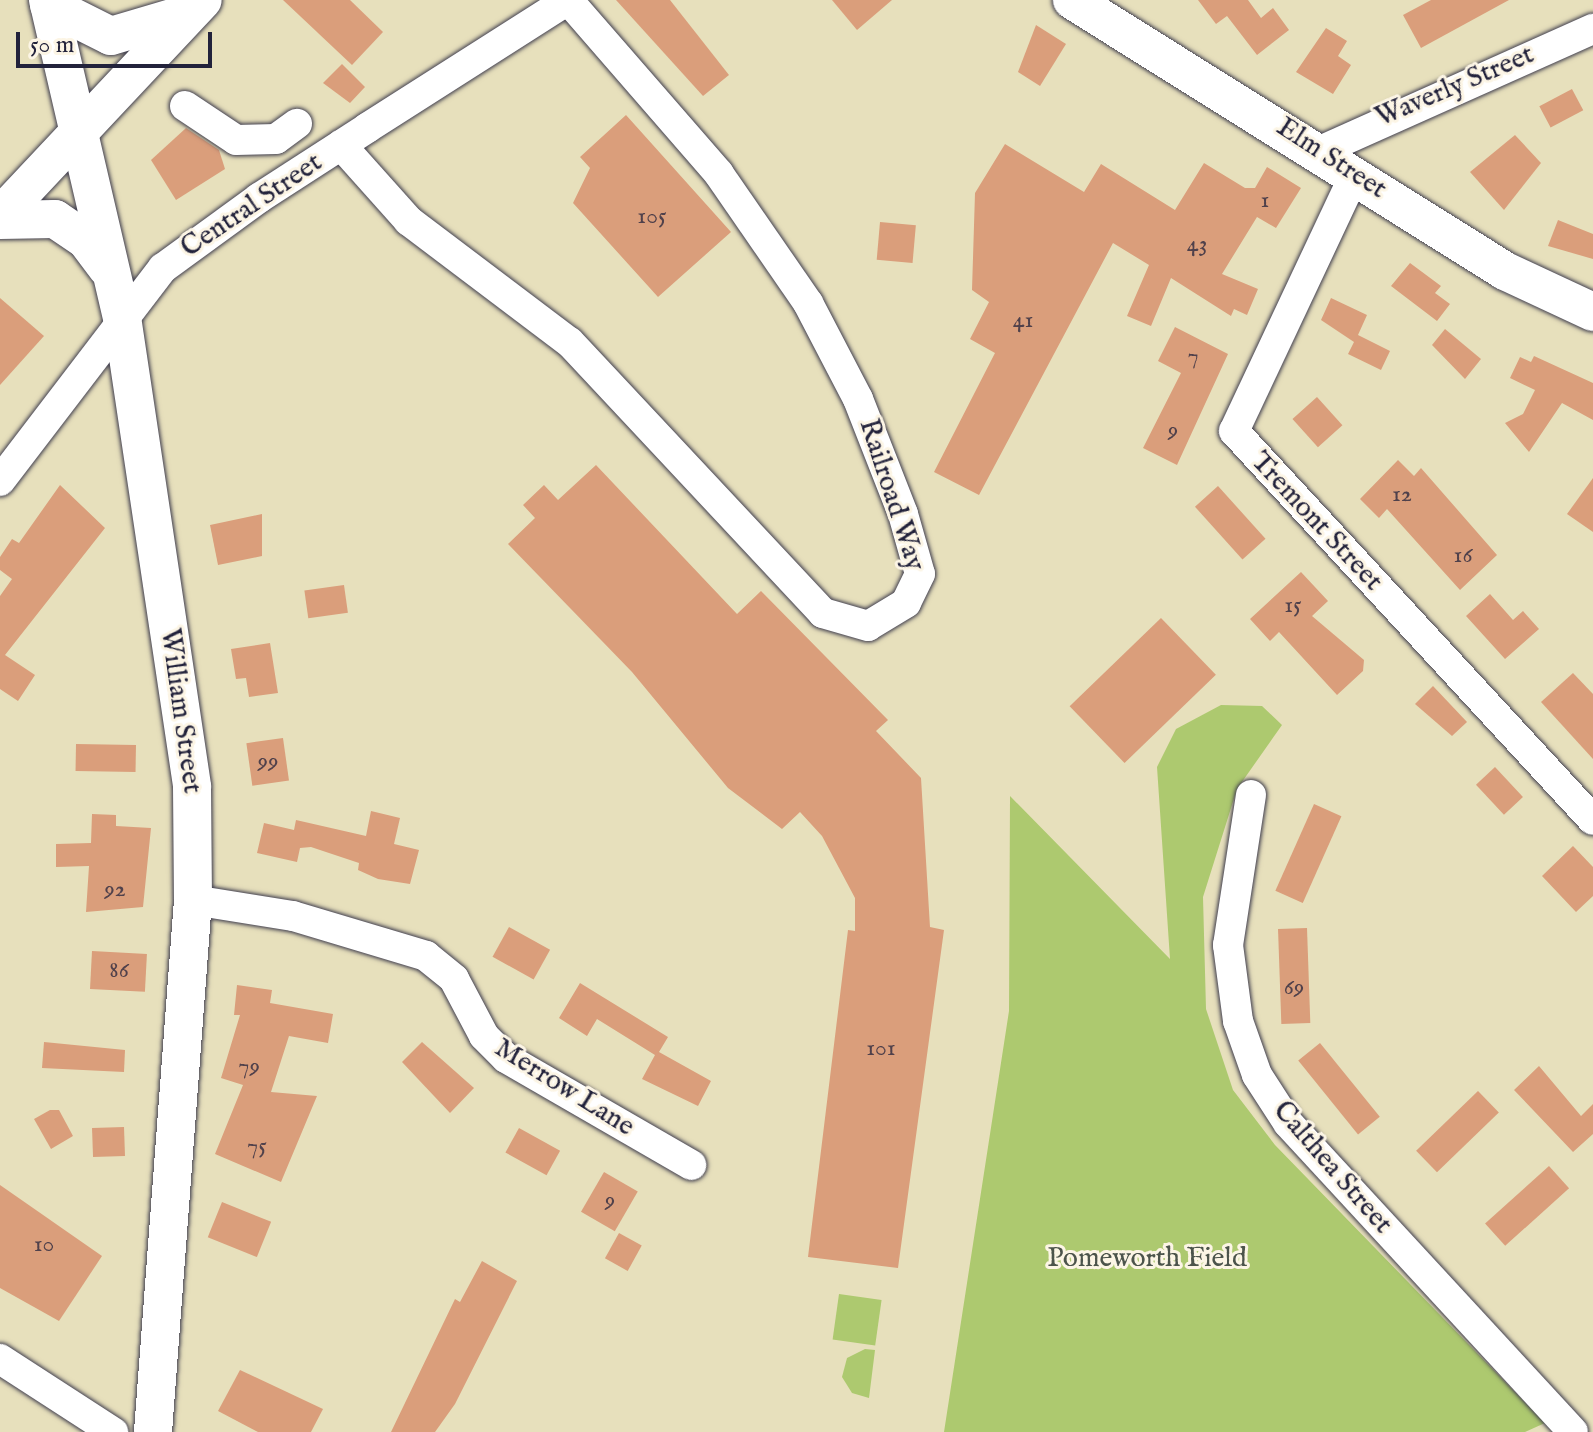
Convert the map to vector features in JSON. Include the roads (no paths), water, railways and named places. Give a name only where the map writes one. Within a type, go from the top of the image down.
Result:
[{"type":"main road","name":"Elm Street","points":[[1072,0],[1320,151],[1524,283],[1593,312]]},
{"type":"main road","points":[[49,3],[111,36],[197,6]]},
{"type":"main road","name":"William Street","points":[[49,3],[122,317],[192,787],[193,900],[153,1432]]},
{"type":"main road","points":[[0,218],[197,6]]},
{"type":"main road","points":[[0,218],[28,214],[66,224],[112,276]]},
{"type":"street","name":"Railroad Way","points":[[341,145],[409,221],[569,342],[823,613],[859,626],[892,616],[919,584],[919,567],[889,473],[843,366],[719,174],[568,0]]},
{"type":"street","name":"Central Street","points":[[0,481],[122,317],[189,247],[341,145],[568,0]]},
{"type":"street","name":"Waverly Street","points":[[1320,151],[1593,29]]},
{"type":"street","points":[[185,106],[249,132],[297,124]]},
{"type":"street","name":"Tremont Street","points":[[1355,174],[1234,431],[1593,820]]},
{"type":"street","name":"Calthea Street","points":[[1251,795],[1228,945],[1238,1021],[1257,1075],[1288,1123],[1573,1432]]},
{"type":"street","name":"Merrow Lane","points":[[193,900],[308,920],[426,956],[454,979],[484,1036],[506,1058],[691,1165]]},
{"type":"street","points":[[0,1359],[113,1432]]},
{"type":"park label","name":"Pomeworth Field","points":[[1147,1259]]}]
